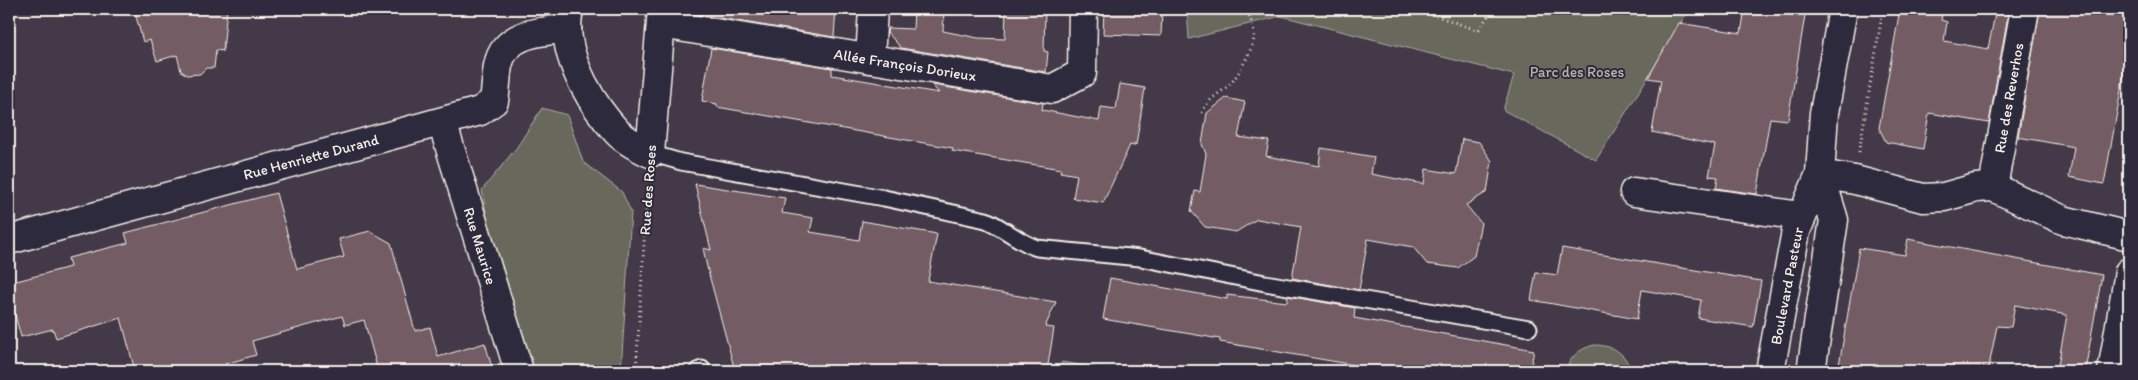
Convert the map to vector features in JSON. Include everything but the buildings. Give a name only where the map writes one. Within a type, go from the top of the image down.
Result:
[{"type":"street","points":[[870,59],[873,9]]},
{"type":"street","name":"Allée François Dorieux","points":[[661,17],[870,59],[1052,89],[1082,73],[1083,9]]},
{"type":"street","name":"Boulevard Pasteur","points":[[1770,371],[1796,231],[1820,174],[1824,113],[1843,9]]},
{"type":"street","name":"Rue des Reverhos","points":[[1993,186],[2025,9]]},
{"type":"street","name":"Rue des Roses","points":[[650,152],[661,17]]},
{"type":"street","points":[[568,19],[572,57],[591,96],[618,133],[635,146],[650,152]]},
{"type":"street","name":"Rue Henriette Durand","points":[[9,240],[480,111],[494,101],[498,64],[503,53],[512,42],[526,34],[568,19]]},
{"type":"street","name":"Rue Maurice","points":[[442,122],[519,371]]},
{"type":"street","points":[[1820,174],[1855,180],[1923,198],[1944,197],[1976,188],[1993,186],[2063,220],[2129,236]]},
{"type":"street","name":"Boulevard Pasteur","points":[[1811,371],[1834,220],[1820,174]]},
{"type":"street","points":[[1634,192],[1801,216]]},
{"type":"street","points":[[2112,371],[2129,272]]},
{"type":"lane","points":[[650,152],[681,162],[884,198],[986,220],[1000,226],[1028,245],[1037,248],[1140,258],[1265,283],[1529,328]]},
{"type":"path","points":[[1202,113],[1206,102],[1232,82],[1249,52],[1254,38],[1246,9]]},
{"type":"path","points":[[1417,9],[1474,29],[1479,29],[1493,9]]},
{"type":"path","points":[[1855,180],[1883,9]]},
{"type":"path","name":"Rue des Roses","points":[[636,371],[650,152]]},
{"type":"green space","name":"Parc des Roses","points":[[1187,9],[1688,9],[1596,160],[1503,110],[1514,75],[1281,16],[1189,39]]},
{"type":"green space","points":[[542,108],[567,115],[583,162],[622,192],[631,212],[621,371],[535,371],[488,223],[482,190],[517,147]]},
{"type":"green space","points":[[1594,345],[1613,348],[1618,351],[1626,359],[1630,371],[1565,371],[1576,354]]},
{"type":"green space","points":[[1062,362],[1115,371],[1057,371]]}]
